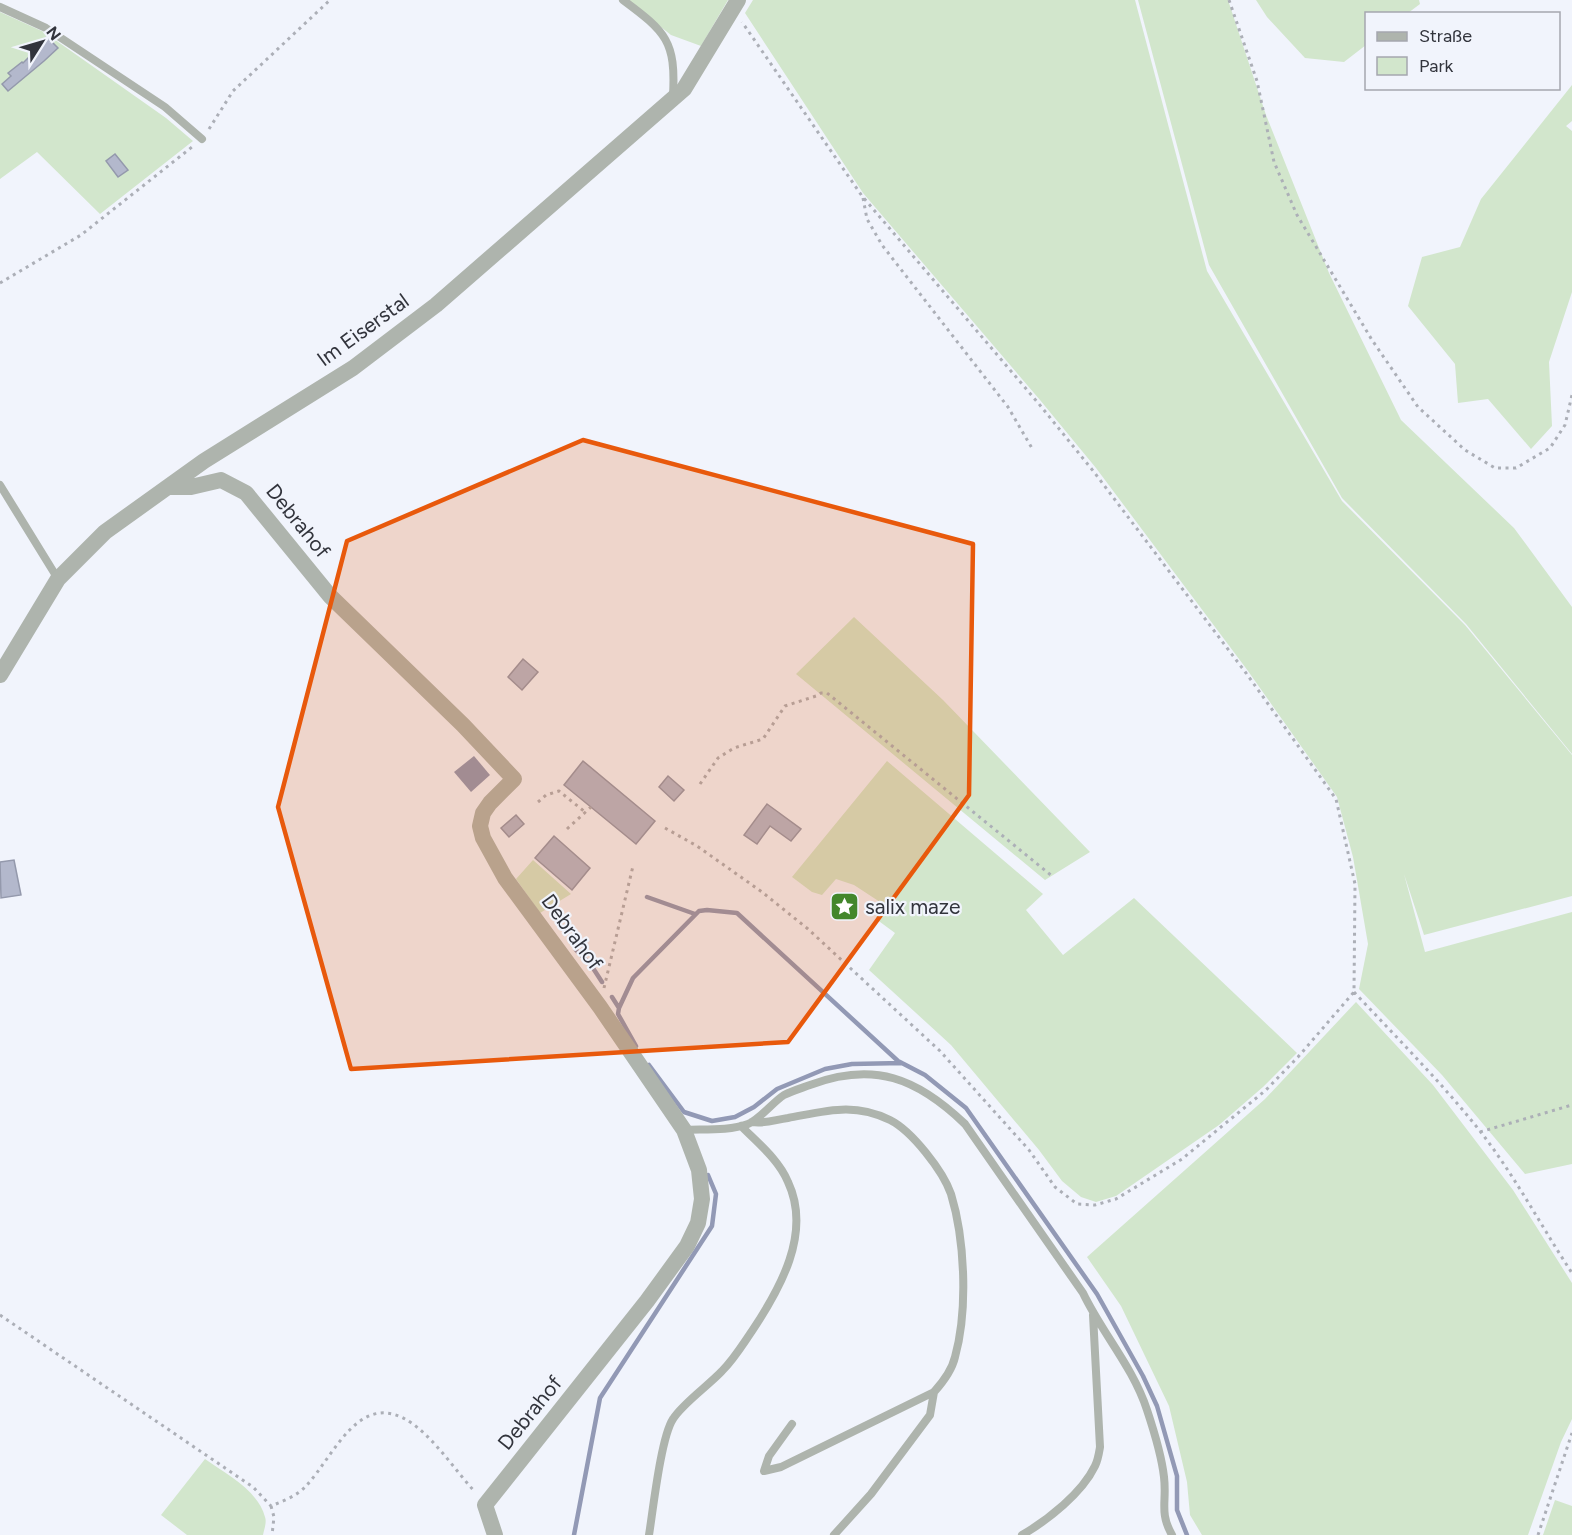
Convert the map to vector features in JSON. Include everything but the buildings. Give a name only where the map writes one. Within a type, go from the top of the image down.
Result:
[{"type":"street","name":"Im Eiserstal","points":[[0,675],[58,579],[105,532],[204,461],[353,368],[436,306],[684,89],[736,4]]},
{"type":"street","name":"Debrahof","points":[[168,488],[191,487],[221,480],[246,492],[330,597],[463,725],[514,779],[483,813],[480,826],[483,838],[505,878],[600,1007],[684,1130],[699,1170],[702,1198],[698,1223],[687,1246],[647,1301],[485,1505]]},
{"type":"street","points":[[485,1505],[495,1535]]},
{"type":"lane","points":[[623,0],[657,27],[666,40],[672,54],[674,76],[672,100]]},
{"type":"lane","points":[[0,7],[46,28],[165,107],[202,139]]},
{"type":"lane","points":[[0,485],[58,579]]},
{"type":"lane","points":[[684,1130],[741,1126],[752,1122],[785,1095],[834,1076],[854,1074],[884,1075],[912,1085],[947,1107],[964,1124],[1083,1293],[1093,1314],[1122,1357],[1147,1409],[1164,1476],[1164,1521],[1172,1535]]},
{"type":"lane","points":[[752,1122],[766,1124],[832,1109],[860,1109],[892,1121],[926,1151],[950,1191],[961,1239],[963,1306],[955,1358],[944,1381],[934,1392],[781,1467],[764,1471],[769,1456],[792,1424]]},
{"type":"lane","points":[[649,1535],[666,1434],[673,1418],[730,1361],[773,1299],[790,1259],[796,1227],[789,1182],[774,1159],[741,1126]]},
{"type":"lane","points":[[1022,1535],[1054,1513],[1086,1480],[1096,1464],[1100,1447],[1093,1314]]},
{"type":"lane","points":[[834,1535],[851,1519],[871,1494],[930,1415],[934,1392]]},
{"type":"path","points":[[0,283],[81,235],[202,139],[233,92],[330,0]]},
{"type":"path","points":[[1229,0],[1257,81],[1274,162],[1297,215],[1372,340],[1418,407],[1465,450],[1495,468],[1515,468],[1550,448],[1565,425],[1572,395]]},
{"type":"path","points":[[665,828],[697,846],[808,929],[940,1051],[1029,1150],[1055,1187],[1077,1204],[1095,1205],[1116,1199],[1182,1159],[1266,1090],[1354,992],[1355,884],[1336,799],[1246,673],[1094,472],[862,196],[736,4]]},
{"type":"path","points":[[862,196],[867,219],[882,245],[1008,407],[1033,450]]},
{"type":"path","points":[[700,784],[718,758],[734,748],[763,739],[785,706],[826,693],[1052,876]]},
{"type":"path","points":[[538,802],[546,795],[559,791],[585,812]]},
{"type":"path","points":[[567,830],[591,807]]},
{"type":"path","points":[[600,1007],[633,866]]},
{"type":"path","points":[[1354,992],[1434,1077],[1480,1132],[1514,1178],[1572,1273]]},
{"type":"path","points":[[1480,1132],[1572,1104]]},
{"type":"path","points":[[0,1315],[253,1487],[271,1506],[274,1517],[272,1535]]},
{"type":"path","points":[[271,1506],[285,1501],[305,1488],[347,1432],[362,1419],[378,1412],[399,1416],[413,1424],[430,1439],[485,1505]]},
{"type":"path","points":[[1538,1535],[1572,1433]]},
{"type":"highlighted area","points":[[583,440],[973,544],[969,795],[788,1042],[351,1069],[278,807],[347,541]]},
{"type":"green space","points":[[627,0],[728,0],[701,46],[671,35]]},
{"type":"green space","points":[[753,0],[1135,0],[1207,271],[1342,501],[1465,625],[1572,755],[1572,896],[1424,935],[1404,874],[1425,952],[1572,912],[1572,1164],[1525,1174],[1442,1075],[1359,989],[1368,944],[1353,857],[1337,797],[1248,671],[1096,468],[863,193],[745,13]]},
{"type":"green space","points":[[1138,0],[1228,0],[1266,115],[1329,273],[1401,420],[1514,528],[1572,607],[1572,754],[1466,624],[1342,498],[1209,265]]},
{"type":"green space","points":[[1256,0],[1419,0],[1420,4],[1409,12],[1365,12],[1365,46],[1344,62],[1305,58],[1267,17]]},
{"type":"green space","points":[[0,12],[44,32],[166,118],[193,141],[100,214],[37,152],[0,179]]},
{"type":"green space","points":[[1572,85],[1572,121],[1566,126],[1572,131],[1572,292],[1549,362],[1552,426],[1531,449],[1488,399],[1458,403],[1455,364],[1408,306],[1422,257],[1460,247],[1481,199]]},
{"type":"green space","points":[[854,617],[943,700],[1090,852],[1045,880],[796,674]]},
{"type":"green space","points":[[887,761],[1043,894],[1026,910],[1063,955],[1134,898],[1297,1053],[1263,1087],[1219,1125],[1116,1196],[1096,1202],[1081,1197],[1062,1181],[951,1045],[869,970],[895,933],[876,919],[880,902],[854,885],[836,879],[822,895],[812,892],[792,877]]},
{"type":"green space","points":[[533,860],[571,894],[540,913],[516,879]]},
{"type":"green space","points":[[1356,1002],[1433,1085],[1513,1190],[1572,1283],[1572,1419],[1561,1442],[1528,1535],[1202,1535],[1190,1515],[1187,1482],[1169,1406],[1121,1306],[1087,1257],[1265,1099]]},
{"type":"green space","points":[[205,1459],[240,1483],[256,1499],[266,1519],[263,1535],[187,1535],[161,1515]]},
{"type":"green space","points":[[1555,1500],[1572,1506],[1572,1535],[1543,1535]]},
{"type":"water","points":[[474,756],[490,775],[471,792],[454,772]]},
{"type":"waterway","points":[[647,897],[695,914]]},
{"type":"waterway","points":[[619,1008],[633,978],[699,911],[737,913],[898,1061],[925,1075],[966,1108],[1097,1294],[1143,1376],[1157,1406],[1177,1476],[1177,1510],[1187,1535]]},
{"type":"waterway","points":[[576,950],[591,965],[602,982]]},
{"type":"waterway","points":[[612,997],[619,1008],[618,1014],[636,1046]]},
{"type":"waterway","points":[[649,1065],[684,1112],[712,1121],[735,1117],[754,1107],[777,1089],[825,1069],[852,1064],[902,1063]]},
{"type":"waterway","points":[[574,1535],[600,1398],[712,1226],[716,1194],[708,1175]]},
{"type":"place","name":"salix maze","points":[[844,907]]}]
